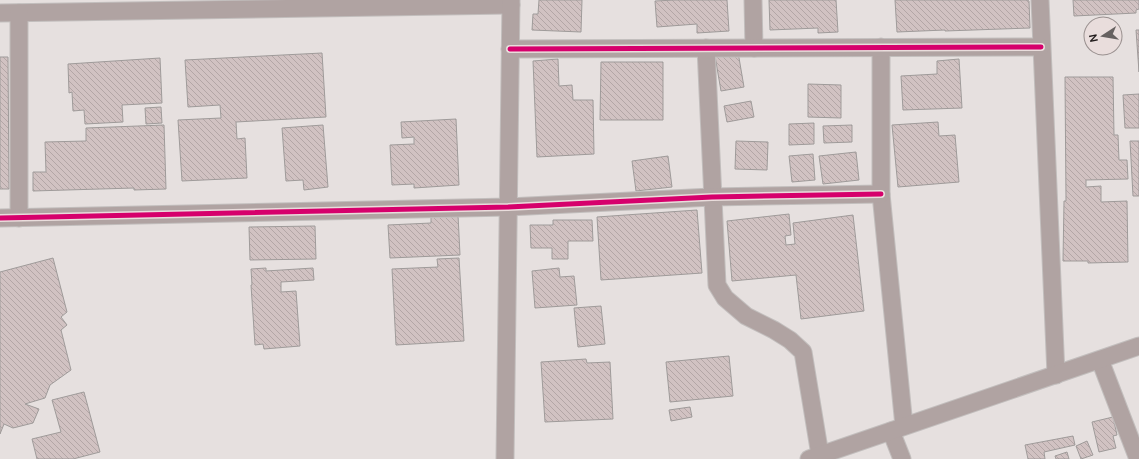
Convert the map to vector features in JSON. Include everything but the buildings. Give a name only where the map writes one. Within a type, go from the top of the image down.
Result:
[{"type":"street","points":[[753,0],[754,48]]},
{"type":"street","points":[[1040,0],[1056,374]]},
{"type":"street","points":[[0,13],[253,4],[511,2],[505,459]]},
{"type":"street","points":[[19,13],[19,218]]},
{"type":"street","points":[[881,47],[881,194],[898,429],[902,459]]},
{"type":"street","points":[[510,49],[1041,47]]},
{"type":"street","points":[[706,48],[716,285],[724,298],[746,316],[790,340],[803,352],[814,457],[1139,346]]},
{"type":"street","points":[[0,218],[508,207],[712,197],[881,194]]},
{"type":"street","points":[[1100,360],[1138,459]]},
{"type":"cycle path","points":[[510,49],[1041,47]]},
{"type":"cycle path","points":[[0,218],[508,207],[712,197],[881,194]]}]
